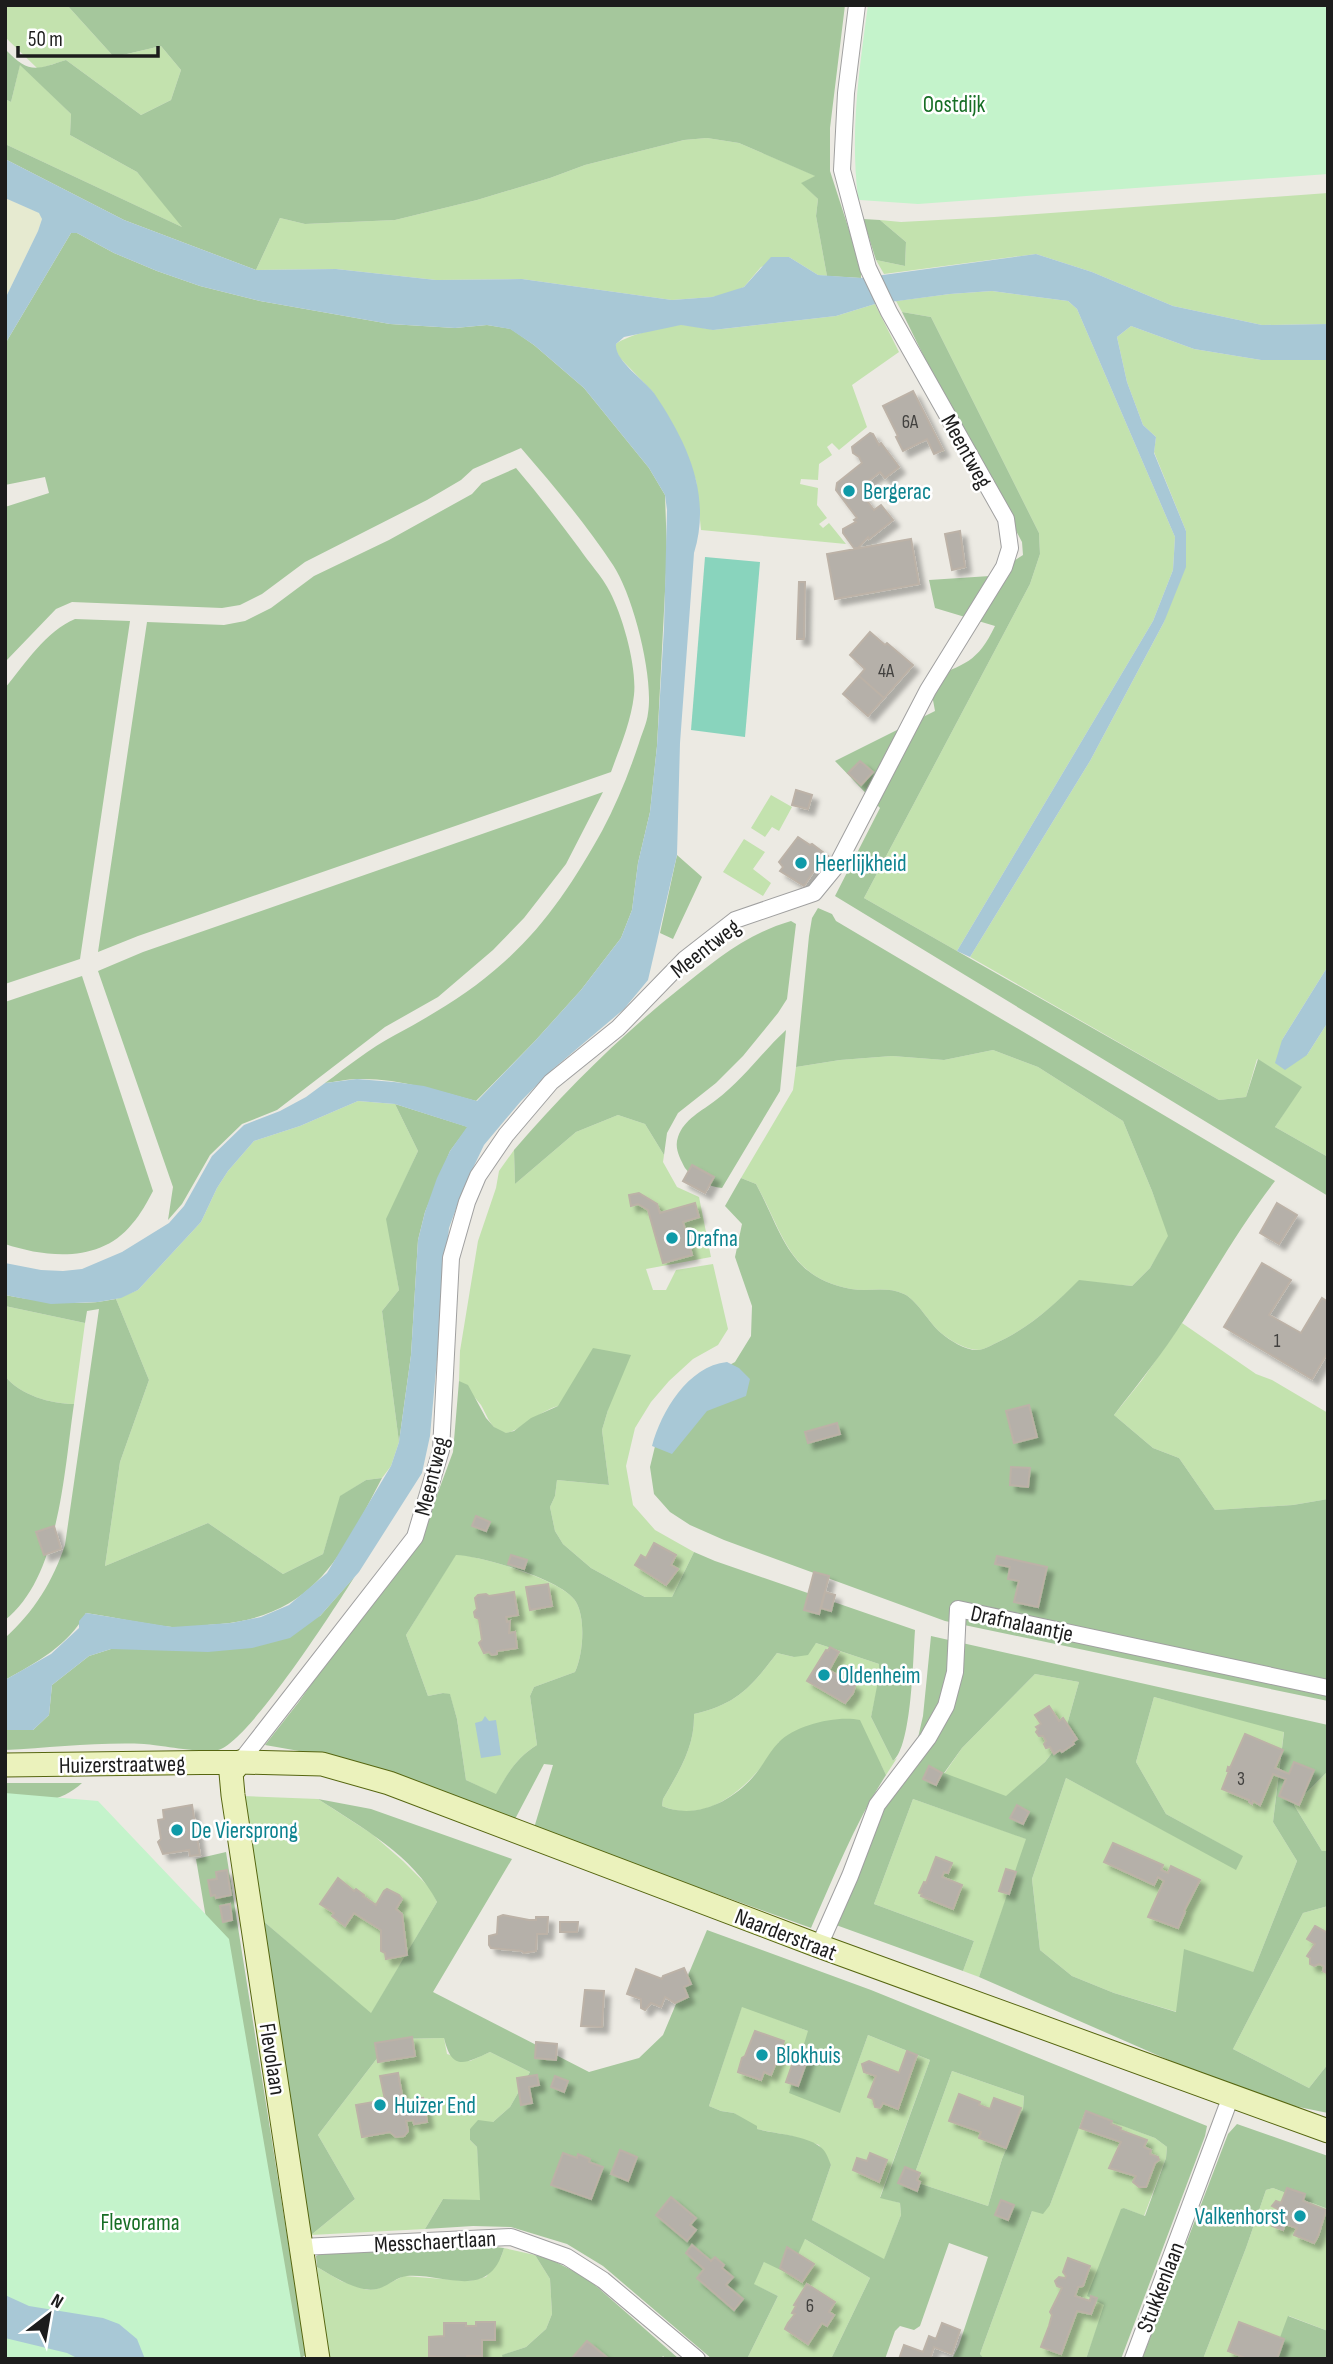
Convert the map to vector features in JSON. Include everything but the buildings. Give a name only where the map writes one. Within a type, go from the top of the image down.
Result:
[{"type":"street","name":"Meentweg","points":[[240,1762],[415,1537],[442,1450],[451,1258],[467,1202],[478,1176],[506,1135],[551,1082],[618,1028],[685,959],[736,920],[814,893],[836,865],[929,690],[1004,567],[1010,548],[1006,519],[888,312],[868,268],[842,170],[846,93],[857,5]]},
{"type":"street","name":"Drafnalaantje","points":[[819,1946],[877,1805],[928,1738],[946,1706],[956,1672],[958,1609],[1328,1688]]},
{"type":"street","name":"Huizerstraatweg","points":[[5,1765],[240,1762]]},
{"type":"street","name":"Naarderstraat","points":[[240,1762],[322,1764],[389,1783],[819,1946],[1328,2131]]},
{"type":"street","name":"Flevolaan","points":[[240,1762],[231,1773],[233,1795],[318,2359]]},
{"type":"street","name":"Stukkenlaan","points":[[1133,2359],[1231,2096]]},
{"type":"street","name":"Messchaertlaan","points":[[301,2247],[511,2237],[567,2257],[603,2280],[697,2359]]},
{"type":"green space","points":[[5,5],[67,5],[114,57],[161,46],[181,70],[171,100],[141,115],[66,60],[38,69],[5,37]]},
{"type":"green space","points":[[67,5],[845,5],[830,128],[830,171],[861,267],[861,278],[827,276],[816,216],[818,199],[801,183],[815,176],[739,143],[707,138],[684,140],[585,165],[477,200],[395,220],[305,224],[280,218],[256,270],[124,220],[5,159],[5,144],[182,227],[137,172],[70,135],[71,114],[20,65],[11,102],[5,99],[5,49],[20,63],[33,68],[66,60],[141,115],[171,100],[181,70],[161,46],[114,57]]},
{"type":"green space","name":"Oostdijk","points":[[868,5],[1328,5],[1328,174],[918,204],[860,200],[856,173],[855,125]]},
{"type":"green space","points":[[20,64],[71,114],[70,135],[137,172],[184,228],[5,144],[5,99],[11,102]]},
{"type":"green space","points":[[707,138],[739,143],[816,176],[802,183],[818,199],[816,216],[827,276],[818,275],[789,257],[761,267],[744,287],[728,294],[672,300],[522,279],[436,280],[336,269],[256,270],[280,218],[305,224],[395,220],[477,200],[585,165],[684,140]]},
{"type":"green space","points":[[1328,193],[1328,324],[1262,325],[1173,306],[1092,272],[1036,254],[884,274],[876,260],[905,266],[906,242],[880,220],[901,222],[994,217]]},
{"type":"green space","points":[[5,198],[40,213],[42,219],[5,299]]},
{"type":"green space","points":[[863,219],[880,220],[906,242],[905,266],[876,260]]},
{"type":"green space","points":[[71,233],[77,233],[114,253],[157,271],[200,286],[260,301],[390,324],[455,328],[487,325],[511,329],[584,388],[649,468],[665,495],[667,553],[657,746],[650,812],[638,863],[632,910],[621,938],[581,990],[476,1101],[418,1086],[373,1079],[325,1083],[377,1046],[465,993],[504,962],[546,917],[592,849],[622,788],[648,713],[645,658],[628,596],[620,578],[603,550],[521,448],[473,469],[461,480],[427,500],[305,562],[262,594],[240,605],[222,608],[72,602],[56,609],[5,662],[5,507],[49,493],[45,477],[5,485],[5,344]]},
{"type":"green space","points":[[992,291],[1068,301],[1077,309],[1175,537],[1173,570],[1153,621],[957,951],[864,898],[1030,584],[1040,554],[1039,533],[931,317],[902,312],[896,301]]},
{"type":"green space","points":[[875,304],[899,352],[852,385],[867,427],[839,450],[832,443],[827,447],[832,455],[819,464],[818,480],[801,479],[800,484],[818,488],[817,505],[827,518],[819,524],[823,528],[829,523],[846,544],[701,530],[696,480],[653,392],[620,358],[615,349],[616,344],[638,334],[667,327],[682,325],[722,329],[836,316]]},
{"type":"green space","points":[[902,312],[931,317],[1039,533],[1040,554],[1030,584],[864,898],[1219,1100],[1246,1097],[1258,1059],[1302,1087],[1275,1127],[1328,1157],[1328,1196],[835,896],[880,808],[835,761],[935,711],[929,678],[969,661],[989,638],[995,626],[935,608],[929,580],[990,576],[1023,555],[1022,542]]},
{"type":"green space","points":[[1131,326],[1194,349],[1261,360],[1328,360],[1328,966],[1282,1040],[1307,1055],[1328,1022],[1328,1157],[1275,1127],[1301,1087],[1257,1059],[1246,1097],[1219,1100],[970,957],[1090,761],[1164,622],[1186,531],[1154,452],[1156,437],[1143,425],[1127,382],[1117,337]]},
{"type":"green space","points":[[516,468],[603,580],[615,602],[624,628],[631,657],[634,695],[628,725],[611,772],[98,952],[147,622],[224,625],[245,621],[271,608],[314,576],[389,540],[472,494],[482,483]]},
{"type":"green space","points":[[705,557],[760,562],[745,737],[691,730]]},
{"type":"green space","points":[[75,619],[130,621],[80,959],[5,984],[5,688],[45,640],[64,624]]},
{"type":"green space","points":[[603,792],[566,864],[524,918],[493,950],[438,997],[385,1027],[277,1110],[242,1124],[210,1155],[182,1204],[168,1220],[173,1187],[98,971],[143,952]]},
{"type":"green space","points":[[771,795],[792,807],[779,831],[772,827],[765,837],[751,828]]},
{"type":"green space","points":[[744,839],[765,852],[753,869],[771,883],[763,896],[723,872]]},
{"type":"green space","points":[[677,855],[702,877],[673,939],[660,933]]},
{"type":"green space","points":[[818,908],[1275,1181],[1239,1232],[1176,1332],[1114,1415],[1153,1448],[1179,1458],[1215,1510],[1293,1505],[1328,1499],[1328,1701],[945,1621],[724,1540],[690,1525],[670,1512],[654,1494],[650,1467],[657,1438],[706,1378],[735,1362],[751,1336],[752,1306],[735,1257],[742,1224],[725,1206],[741,1178],[756,1184],[790,1251],[813,1275],[851,1289],[891,1290],[904,1294],[914,1301],[941,1333],[959,1345],[974,1350],[991,1346],[1029,1324],[1079,1280],[1132,1286],[1150,1268],[1168,1236],[1123,1121],[1038,1067],[993,1050],[944,1060],[892,1056],[796,1067],[809,936],[812,918]]},
{"type":"green space","points":[[791,921],[796,924],[787,999],[743,1056],[716,1083],[678,1113],[667,1133],[664,1155],[645,1124],[618,1115],[576,1132],[515,1184],[514,1150],[552,1107],[613,1046],[718,959],[759,933]]},
{"type":"green space","points":[[82,976],[153,1191],[132,1224],[105,1246],[73,1254],[21,1249],[5,1244],[5,1002]]},
{"type":"green space","points":[[786,1030],[780,1091],[722,1188],[702,1182],[688,1172],[680,1157],[678,1137],[684,1125],[735,1084]]},
{"type":"green space","points":[[993,1050],[1038,1067],[1123,1121],[1169,1236],[1150,1268],[1132,1286],[1079,1281],[1029,1324],[987,1347],[974,1350],[954,1342],[936,1329],[914,1301],[904,1294],[891,1290],[851,1289],[814,1275],[790,1251],[756,1184],[741,1178],[793,1090],[796,1067],[892,1056],[944,1060]]},
{"type":"green space","points":[[358,1101],[395,1104],[418,1151],[387,1219],[399,1290],[382,1311],[399,1442],[391,1466],[382,1478],[366,1480],[341,1496],[323,1554],[283,1574],[208,1523],[105,1566],[120,1462],[149,1380],[116,1299],[138,1290],[201,1222],[228,1171],[254,1141],[300,1126]]},
{"type":"green space","points":[[395,1104],[468,1127],[450,1151],[425,1212],[418,1240],[411,1355],[399,1442],[382,1311],[399,1290],[386,1219],[418,1151]]},
{"type":"green space","points":[[618,1115],[645,1124],[664,1155],[663,1162],[677,1187],[699,1197],[711,1257],[646,1269],[653,1290],[666,1290],[676,1270],[713,1264],[728,1329],[718,1345],[693,1359],[651,1402],[635,1428],[626,1466],[633,1505],[655,1530],[694,1552],[672,1597],[645,1597],[591,1568],[563,1544],[555,1531],[550,1507],[557,1480],[609,1485],[602,1430],[608,1410],[559,1406],[506,1433],[493,1426],[481,1405],[459,1381],[460,1351],[478,1241],[499,1171],[514,1150],[515,1184],[576,1132]]},
{"type":"green space","points":[[5,1295],[61,1303],[116,1299],[149,1380],[120,1462],[105,1566],[208,1523],[283,1574],[323,1554],[340,1496],[366,1480],[382,1478],[353,1532],[322,1576],[303,1594],[280,1608],[253,1618],[220,1624],[172,1627],[86,1613],[71,1635],[61,1644],[40,1660],[5,1680],[5,1638],[25,1618],[41,1595],[55,1571],[65,1545],[99,1309],[87,1311],[85,1323],[5,1306]]},
{"type":"green space","points":[[5,1306],[85,1323],[74,1404],[36,1397],[11,1383],[5,1376]]},
{"type":"green space","points":[[1182,1323],[1256,1374],[1272,1380],[1328,1413],[1328,1499],[1293,1505],[1215,1510],[1179,1458],[1153,1448],[1114,1415]]},
{"type":"green space","points":[[593,1348],[631,1355],[602,1430],[609,1485],[557,1480],[550,1507],[555,1531],[563,1544],[591,1568],[645,1597],[672,1597],[694,1552],[915,1630],[908,1720],[899,1752],[893,1761],[871,1717],[879,1664],[816,1643],[808,1655],[794,1657],[777,1653],[742,1692],[721,1705],[694,1714],[689,1748],[663,1799],[662,1806],[674,1810],[699,1810],[712,1806],[744,1786],[786,1736],[806,1726],[828,1720],[860,1720],[886,1775],[855,1831],[811,1928],[534,1828],[553,1765],[544,1764],[514,1821],[345,1759],[265,1745],[383,1583],[437,1495],[453,1452],[459,1381],[468,1385],[494,1427],[506,1433],[558,1406]],"holes":[[[456,1555],[521,1571],[556,1586],[576,1602],[581,1618],[581,1647],[575,1672],[534,1687],[530,1696],[537,1745],[518,1761],[496,1794],[466,1780],[457,1719],[450,1694],[428,1696],[406,1635]]]},
{"type":"green space","points":[[5,1376],[11,1383],[36,1397],[74,1404],[62,1490],[48,1550],[38,1577],[23,1601],[5,1620]]},
{"type":"green space","points":[[456,1554],[521,1571],[556,1586],[576,1602],[581,1618],[581,1647],[575,1672],[534,1687],[530,1696],[537,1745],[513,1767],[496,1795],[466,1780],[457,1719],[450,1695],[443,1693],[428,1696],[406,1635]]},
{"type":"green space","points":[[355,1576],[270,1700],[232,1742],[218,1750],[203,1751],[144,1744],[92,1744],[5,1750],[5,1730],[33,1730],[49,1715],[52,1685],[89,1656],[111,1649],[152,1649],[320,1616]]},
{"type":"green space","points":[[931,1636],[1328,1725],[1328,1771],[1294,1805],[1322,1851],[1328,1851],[1328,1906],[1303,1913],[1233,2049],[1309,2088],[1328,2064],[1328,2113],[1289,2105],[1205,2076],[979,1977],[1026,1839],[913,1799],[874,1904],[974,1941],[963,1971],[836,1925],[880,1812],[914,1755],[923,1716]],"holes":[[[1035,1674],[1079,1682],[1063,1739],[1045,1762],[1006,1796],[944,1773],[962,1748]],[[1154,1697],[1284,1732],[1273,1822],[1297,1861],[1253,1972],[1184,1949],[1176,2012],[1114,1993],[1072,1976],[1040,1950],[1032,1879],[1066,1778],[1236,1870],[1243,1856],[1166,1814],[1136,1762]]]},
{"type":"green space","points":[[816,1643],[879,1664],[880,1676],[871,1717],[893,1761],[897,1758],[886,1775],[881,1765],[779,1742],[744,1785],[714,1805],[698,1810],[680,1811],[662,1806],[689,1748],[694,1714],[721,1705],[742,1692],[777,1653],[794,1657]]},
{"type":"green space","points":[[1035,1674],[1079,1682],[1063,1739],[1045,1762],[1006,1797],[944,1774],[962,1748]]},
{"type":"green space","points":[[1154,1697],[1284,1731],[1273,1822],[1297,1861],[1253,1972],[1177,2012],[1114,1993],[1072,1976],[1040,1950],[1032,1879],[1066,1778],[1236,1869],[1242,1856],[1166,1814],[1136,1762]]},
{"type":"green space","points":[[1328,1771],[1328,1851],[1322,1851],[1294,1805]]},
{"type":"green space","points":[[5,1783],[82,1783],[56,1798],[5,1808]]},
{"type":"green space","name":"Flevorama","points":[[5,1793],[98,1801],[229,1939],[301,2359],[5,2359]]},
{"type":"green space","points":[[242,1796],[318,1799],[372,1834],[430,1888],[437,1902],[371,2014],[262,1920]]},
{"type":"green space","points":[[318,1799],[371,1809],[512,1859],[433,1992],[589,2072],[639,2058],[663,2035],[707,1930],[871,1990],[1207,2126],[1121,2359],[1086,2359],[1104,2305],[1087,2296],[1121,2209],[1145,2216],[1166,2158],[1167,2147],[1155,2138],[1085,2112],[1050,2205],[1043,2214],[1032,2211],[980,2354],[984,2359],[952,2359],[988,2257],[949,2243],[920,2326],[914,2330],[900,2326],[895,2331],[885,2359],[831,2359],[870,2278],[805,2239],[789,2274],[764,2262],[754,2284],[778,2296],[747,2359],[712,2359],[603,2266],[567,2244],[511,2227],[425,2229],[443,2199],[480,2200],[477,2147],[470,2140],[470,2129],[478,2120],[493,2122],[510,2107],[530,2072],[490,2052],[473,2060],[460,2062],[451,2056],[444,2038],[397,2039],[385,2048],[318,2135],[355,2199],[311,2235],[262,1920],[371,2013],[437,1902],[415,1870],[401,1857]],"holes":[[[742,2007],[808,2031],[789,2093],[840,2113],[868,2035],[930,2060],[880,2198],[900,2203],[901,2215],[884,2259],[812,2220],[831,2165],[827,2154],[821,2148],[806,2139],[757,2129],[757,2126],[734,2113],[709,2106]],[[952,2071],[1024,2096],[1023,2109],[1002,2159],[988,2206],[912,2181]]]},
{"type":"green space","points":[[913,1799],[1027,1839],[979,1977],[963,1971],[974,1941],[874,1904]]},
{"type":"green space","points":[[226,1852],[306,2355],[299,2359],[253,2195],[196,1859]]},
{"type":"green space","points":[[1328,1906],[1328,2064],[1309,2088],[1233,2049],[1303,1913]]},
{"type":"green space","points":[[742,2006],[808,2031],[840,2112],[868,2035],[930,2060],[880,2197],[900,2203],[901,2215],[884,2260],[812,2220],[831,2165],[819,2145],[756,2129],[734,2113],[709,2106]]},
{"type":"green space","points":[[444,2038],[447,2054],[470,2061],[490,2052],[530,2072],[510,2107],[493,2122],[470,2129],[470,2140],[477,2147],[481,2201],[443,2199],[425,2229],[311,2235],[355,2199],[318,2135],[385,2048],[397,2039]]},
{"type":"green space","points":[[952,2071],[1024,2096],[1023,2109],[1002,2159],[988,2206],[912,2181]]},
{"type":"green space","points":[[1085,2111],[1155,2138],[1167,2147],[1166,2158],[1144,2216],[1124,2208],[1088,2296],[1105,2305],[1086,2359],[982,2358],[980,2354],[1032,2211],[1050,2205]]},
{"type":"green space","points":[[1237,2124],[1328,2156],[1328,2209],[1273,2188],[1266,2190],[1203,2359],[1142,2359],[1228,2134]]},
{"type":"green space","points":[[1273,2188],[1328,2209],[1328,2331],[1289,2316],[1272,2359],[1203,2359],[1266,2190]]},
{"type":"green space","points":[[805,2239],[870,2278],[831,2359],[747,2359],[778,2296],[753,2284],[764,2262]]},
{"type":"green space","points":[[405,2246],[504,2248],[497,2265],[488,2275],[477,2280],[407,2276],[370,2290],[346,2283],[317,2267],[316,2256],[322,2253]]},
{"type":"green space","points":[[504,2248],[535,2255],[550,2279],[552,2314],[546,2329],[526,2347],[503,2355],[503,2359],[329,2359],[317,2267],[341,2281],[367,2290],[377,2289],[404,2276],[469,2281],[486,2277],[501,2257]]},
{"type":"green space","points":[[535,2255],[552,2260],[587,2278],[679,2359],[666,2359],[663,2356],[661,2359],[503,2359],[502,2355],[526,2347],[546,2329],[552,2314],[550,2279]]},
{"type":"green space","points":[[1288,2316],[1328,2331],[1328,2359],[1272,2359]]},
{"type":"water","points":[[5,159],[124,220],[256,270],[336,269],[436,280],[522,279],[672,300],[712,297],[744,287],[771,257],[789,257],[818,275],[861,278],[1036,254],[1092,272],[1173,306],[1262,325],[1328,324],[1328,360],[1261,360],[1194,349],[1131,326],[1117,337],[1127,382],[1143,425],[1156,437],[1154,453],[1186,531],[1186,567],[1164,622],[1090,761],[970,957],[957,951],[1153,621],[1173,570],[1175,537],[1077,309],[1068,301],[992,291],[950,294],[875,304],[836,316],[713,330],[681,325],[624,337],[616,344],[620,357],[654,393],[677,430],[693,469],[700,510],[694,553],[680,743],[677,855],[648,980],[624,1009],[553,1069],[521,1101],[484,1145],[464,1187],[449,1228],[430,1436],[422,1473],[359,1572],[320,1616],[290,1638],[252,1648],[208,1652],[111,1649],[89,1656],[52,1685],[49,1715],[33,1730],[5,1730],[5,1680],[51,1654],[79,1628],[79,1621],[86,1613],[172,1627],[231,1623],[261,1617],[289,1605],[327,1573],[391,1466],[399,1442],[411,1355],[418,1240],[437,1178],[450,1151],[467,1127],[395,1104],[358,1101],[300,1126],[254,1141],[228,1171],[201,1222],[138,1290],[121,1298],[51,1304],[5,1295],[5,1263],[63,1271],[82,1269],[122,1252],[169,1223],[184,1206],[212,1156],[244,1125],[280,1111],[325,1083],[357,1079],[394,1082],[424,1086],[477,1101],[581,990],[621,938],[632,910],[638,863],[650,812],[664,628],[667,510],[665,495],[649,468],[584,388],[534,345],[510,329],[487,325],[455,328],[390,324],[260,301],[200,286],[157,271],[114,253],[77,233],[71,233],[5,344],[5,299],[42,219],[39,213],[5,198]]},
{"type":"water","points":[[1328,966],[1328,1022],[1307,1055],[1285,1070],[1275,1063],[1282,1040]]},
{"type":"water","points":[[727,1362],[739,1368],[750,1379],[746,1396],[707,1411],[672,1454],[652,1446],[662,1419],[678,1393],[700,1372]]},
{"type":"water","points":[[485,1716],[489,1721],[496,1720],[501,1755],[481,1758],[475,1723],[482,1721]]},
{"type":"water","points":[[5,2295],[29,2306],[103,2318],[119,2324],[137,2339],[145,2359],[79,2359],[67,2353],[5,2338]]},
{"type":"place","name":"Bergerac","points":[[849,491]]},
{"type":"place","name":"Heerlijkheid","points":[[801,863]]},
{"type":"place","name":"Drafna","points":[[672,1238]]},
{"type":"place","name":"Oldenheim","points":[[824,1675]]},
{"type":"place","name":"De Viersprong","points":[[177,1830]]},
{"type":"place","name":"Blokhuis","points":[[762,2055]]},
{"type":"place","name":"Huizer End","points":[[380,2105]]},
{"type":"place","name":"Valkenhorst","points":[[1300,2216]]}]
